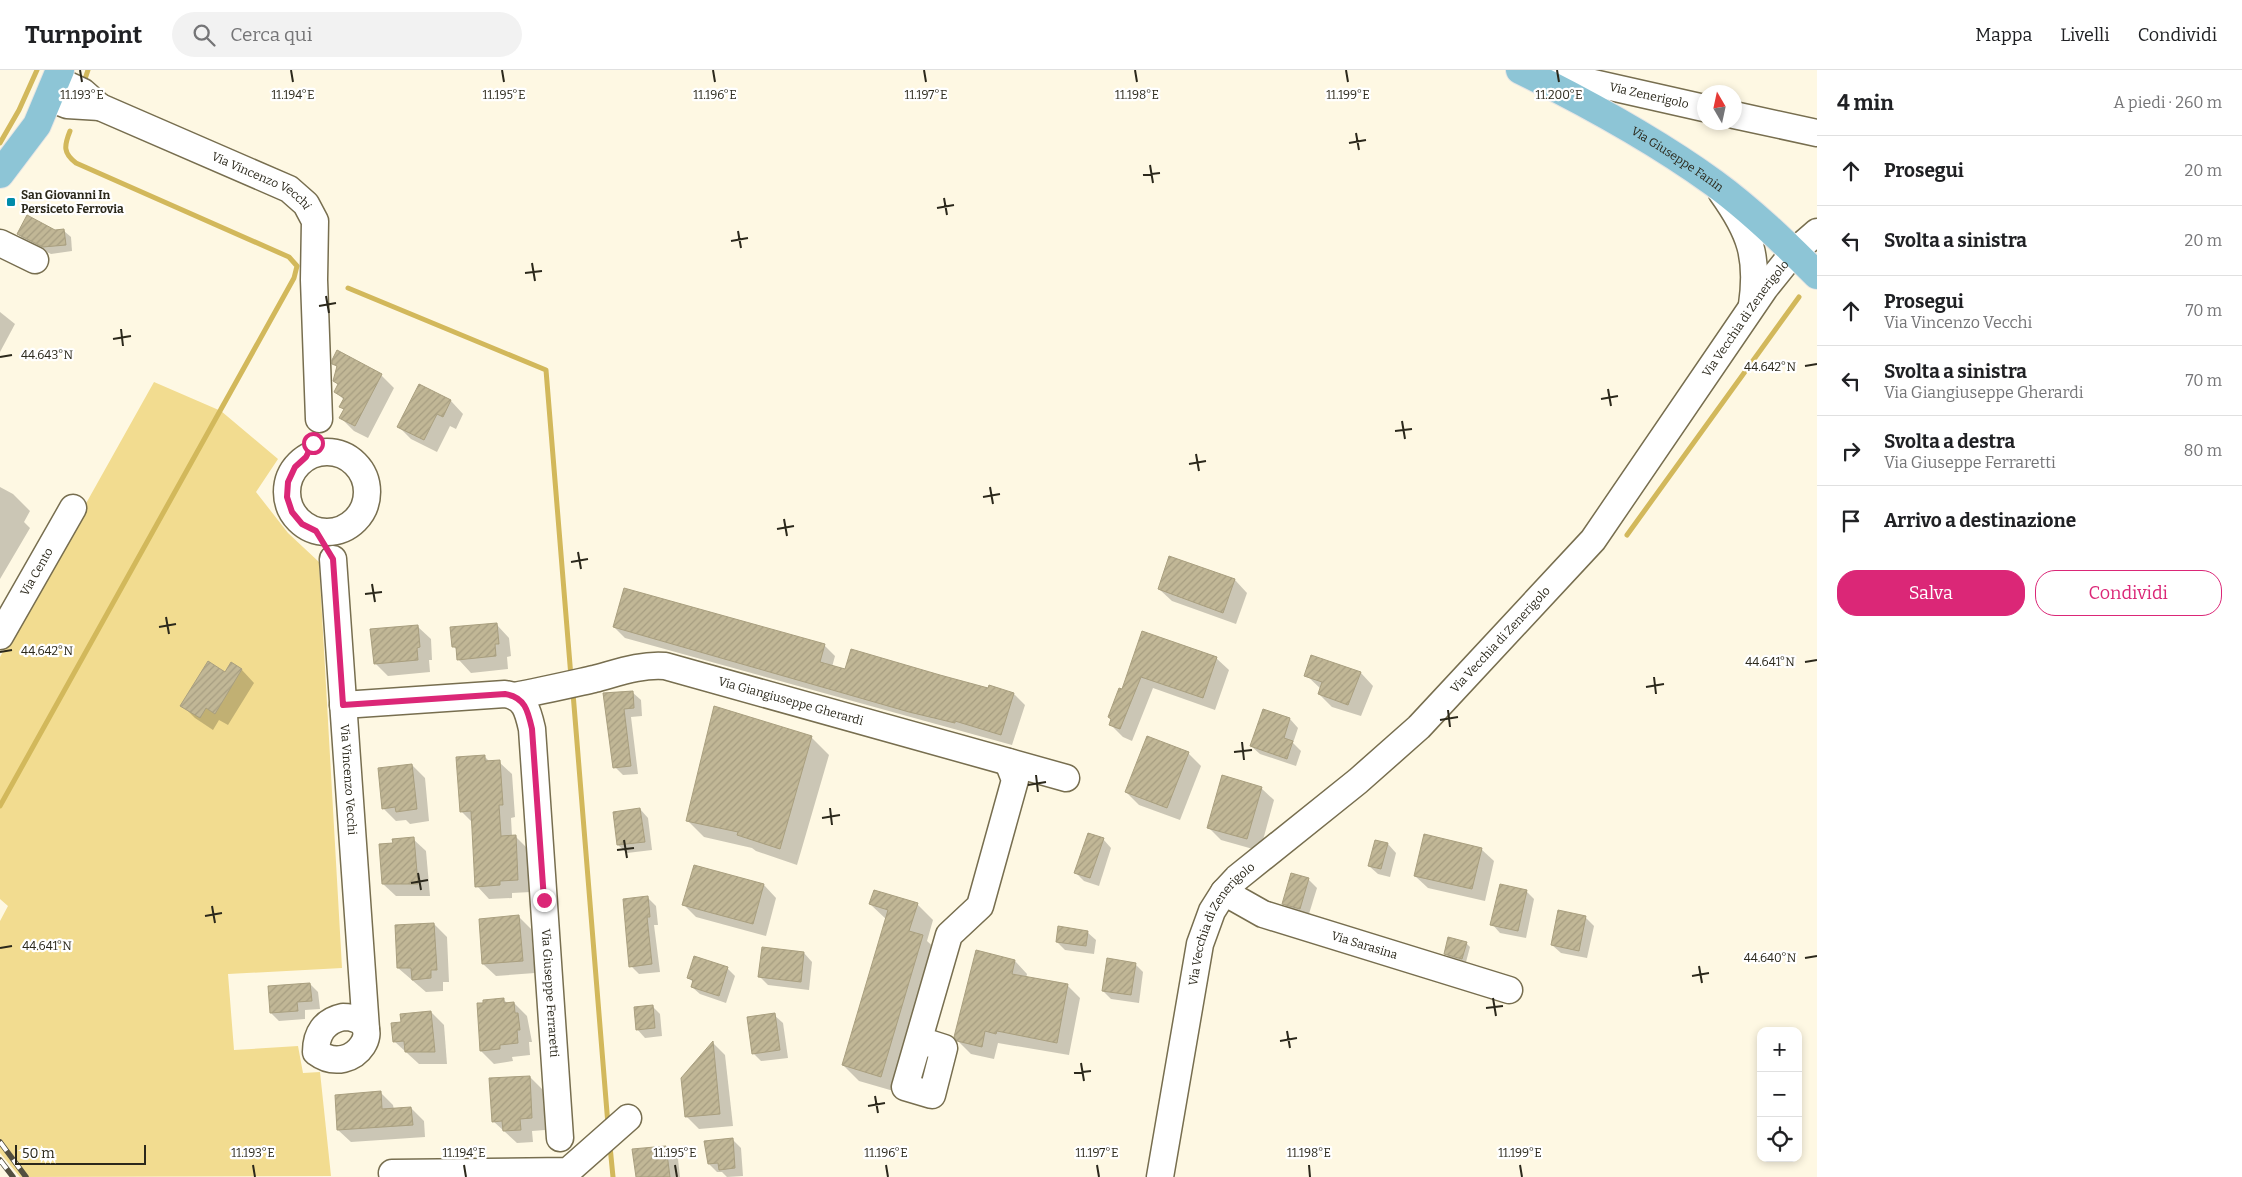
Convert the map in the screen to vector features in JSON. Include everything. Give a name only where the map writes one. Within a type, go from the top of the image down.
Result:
[{"type":"main road","name":"Via Giuseppe Fanin","points":[[1520,70],[1575,97],[1655,143],[1716,184],[1817,274]]},
{"type":"main road","points":[[0,174],[37,125],[55,83]]},
{"type":"street","name":"Via Zenerigolo","points":[[1536,70],[1697,106]]},
{"type":"street","name":"Via Vincenzo Vecchi","points":[[55,83],[83,92],[100,107],[289,189],[306,204],[315,222],[314,280],[319,419],[313,443],[306,457]]},
{"type":"street","points":[[1742,116],[1817,133]]},
{"type":"street","points":[[1716,184],[1737,214],[1749,238],[1756,279],[1752,307]]},
{"type":"street","name":"Via Vecchia di Zenerigolo","points":[[1160,1177],[1200,944],[1212,911],[1224,892],[1254,862],[1358,781],[1419,727],[1592,540],[1752,307],[1794,252],[1817,232]]},
{"type":"street","points":[[0,243],[35,260]]},
{"type":"street","name":"Via Vincenzo Vecchi","points":[[319,419],[336,452]]},
{"type":"street","points":[[322,452],[336,452],[356,463],[364,475],[368,492],[364,508],[359,518],[348,527],[331,532],[316,531],[302,524],[292,512],[287,497],[288,482],[295,467],[306,457],[322,452]]},
{"type":"street","name":"Via Cento","points":[[0,636],[73,508]]},
{"type":"street","name":"Via Vincenzo Vecchi","points":[[348,527],[340,538],[333,559],[366,1029]]},
{"type":"street","name":"Via Vincenzo Vecchi","points":[[316,531],[333,559]]},
{"type":"street","name":"Via Giangiuseppe Gherardi","points":[[343,705],[505,694],[518,698],[652,665],[666,666],[1066,778]]},
{"type":"street","name":"Via Giuseppe Ferraretti","points":[[518,698],[528,709],[532,729],[560,1138]]},
{"type":"street","points":[[919,1040],[949,935],[980,906],[1015,780],[1008,762]]},
{"type":"street","name":"Via Sarasina","points":[[1224,892],[1263,914],[1509,990]]},
{"type":"street","name":"Via Vincenzo Vecchi","points":[[332,1019],[354,996],[363,971]]},
{"type":"street","points":[[353,1017],[366,1029],[367,1040],[362,1049],[354,1056],[339,1060],[326,1059],[316,1052],[316,1039],[322,1029],[332,1019],[353,1017]]},
{"type":"street","points":[[392,1173],[568,1174],[593,1148],[622,1123]]},
{"type":"shaded area","points":[[154,382],[221,411],[278,459],[256,492],[288,533],[319,562],[342,968],[228,974],[234,1050],[298,1046],[303,1073],[320,1072],[331,1176],[20,1177],[0,1153],[0,921],[8,906],[0,899],[0,657]]},
{"type":"building","points":[[27,215],[55,230],[64,229],[66,245],[43,247],[17,234]]},
{"type":"building","points":[[337,350],[382,374],[355,426],[339,418],[344,409],[339,407],[344,398],[334,392],[338,384],[333,381],[337,366],[332,364],[332,360]]},
{"type":"building","points":[[419,384],[451,400],[443,417],[437,414],[424,440],[397,427]]},
{"type":"building","points":[[1169,556],[1235,579],[1223,613],[1158,589]]},
{"type":"building","points":[[624,588],[825,644],[820,662],[845,669],[851,649],[988,688],[989,685],[1014,693],[1001,735],[955,721],[955,723],[909,712],[613,627]]},
{"type":"building","points":[[497,623],[499,644],[495,644],[496,656],[457,660],[456,647],[452,647],[450,627]]},
{"type":"building","points":[[418,625],[420,647],[417,648],[418,660],[374,664],[370,629]]},
{"type":"building","points":[[1142,631],[1217,657],[1203,698],[1141,677],[1120,729],[1109,725],[1111,719],[1108,717],[1119,688],[1122,689]]},
{"type":"building","points":[[1311,655],[1361,672],[1348,705],[1318,694],[1322,682],[1304,676]]},
{"type":"building","points":[[208,661],[225,672],[231,662],[242,669],[215,714],[206,708],[200,718],[180,706]]},
{"type":"building","points":[[633,691],[634,708],[624,709],[631,766],[613,768],[603,693]]},
{"type":"building","points":[[714,706],[812,736],[780,849],[737,835],[738,832],[686,821]]},
{"type":"building","points":[[1263,709],[1290,718],[1284,738],[1293,741],[1287,759],[1250,746]]},
{"type":"building","points":[[1147,736],[1189,752],[1167,808],[1125,792]]},
{"type":"building","points":[[485,755],[485,761],[500,760],[503,805],[499,805],[501,836],[516,835],[518,880],[500,881],[500,885],[475,887],[471,811],[460,812],[456,757]]},
{"type":"building","points":[[412,764],[417,809],[396,812],[395,807],[382,809],[378,768]]},
{"type":"building","points":[[1222,775],[1262,787],[1247,839],[1207,828]]},
{"type":"building","points":[[640,808],[645,842],[617,845],[613,812]]},
{"type":"building","points":[[1088,833],[1104,838],[1090,878],[1074,873]]},
{"type":"building","points":[[1424,834],[1482,848],[1472,889],[1414,876]]},
{"type":"building","points":[[414,837],[418,884],[382,884],[379,844],[393,843],[392,839]]},
{"type":"building","points":[[1375,840],[1388,843],[1381,869],[1368,866]]},
{"type":"building","points":[[694,865],[764,884],[753,924],[682,905]]},
{"type":"building","points":[[1291,873],[1309,878],[1300,909],[1282,904]]},
{"type":"building","points":[[1500,884],[1527,890],[1518,931],[1490,925]]},
{"type":"building","points":[[874,890],[918,903],[909,931],[923,935],[881,1077],[842,1065],[888,910],[869,904]]},
{"type":"building","points":[[648,896],[650,917],[647,917],[652,964],[629,967],[623,899]]},
{"type":"building","points":[[1558,910],[1586,916],[1579,951],[1551,945]]},
{"type":"building","points":[[519,915],[523,961],[482,964],[479,919]]},
{"type":"building","points":[[434,923],[437,970],[431,970],[431,978],[412,980],[411,968],[397,968],[395,925]]},
{"type":"building","points":[[1058,926],[1088,931],[1086,946],[1056,942]]},
{"type":"building","points":[[1448,937],[1467,942],[1462,959],[1444,954]]},
{"type":"building","points":[[762,947],[804,952],[801,982],[758,977]]},
{"type":"building","points":[[976,950],[1015,960],[1012,974],[1068,984],[1057,1043],[997,1031],[996,1034],[985,1031],[982,1047],[957,1041],[954,1037]]},
{"type":"building","points":[[694,956],[728,967],[719,996],[691,987],[693,980],[687,978]]},
{"type":"building","points":[[1107,958],[1136,963],[1131,995],[1102,991]]},
{"type":"building","points":[[310,983],[312,1001],[297,1002],[298,1011],[270,1013],[268,986]]},
{"type":"building","points":[[504,998],[504,1003],[514,1002],[515,1013],[518,1013],[520,1030],[517,1030],[518,1043],[500,1045],[500,1049],[480,1051],[477,1003],[483,1003],[483,1000]]},
{"type":"building","points":[[653,1005],[655,1028],[636,1030],[634,1007]]},
{"type":"building","points":[[431,1011],[435,1052],[405,1052],[404,1041],[393,1042],[391,1023],[401,1022],[400,1014]]},
{"type":"building","points":[[775,1013],[780,1050],[752,1054],[747,1017]]},
{"type":"building","points":[[713,1041],[720,1114],[685,1117],[681,1078]]},
{"type":"building","points":[[530,1076],[532,1118],[520,1119],[521,1130],[503,1131],[502,1121],[492,1122],[489,1078]]},
{"type":"building","points":[[381,1091],[382,1109],[411,1107],[413,1125],[337,1130],[335,1095]]},
{"type":"building","points":[[733,1138],[735,1168],[719,1170],[718,1163],[708,1164],[704,1141]]},
{"type":"building","points":[[666,1146],[670,1177],[636,1177],[632,1149]]},
{"type":"waterway","points":[[0,143],[19,110],[37,70]]},
{"type":"waterway","points":[[85,79],[88,70]]},
{"type":"waterway","points":[[0,806],[294,278],[297,266],[289,257],[76,163],[69,156],[66,149],[70,131]]},
{"type":"waterway","points":[[348,288],[546,370],[571,677]]},
{"type":"waterway","points":[[1627,535],[1799,297]]},
{"type":"waterway","points":[[573,693],[608,1125]]},
{"type":"waterway","points":[[610,1146],[613,1177]]},
{"type":"railway","points":[[0,1142],[26,1177]]},
{"type":"railway","points":[[0,1160],[13,1177]]},
{"type":"place","name":"San Giovanni In Persiceto Ferrovia","points":[[11,202]]},
{"type":"route","points":[[313,443],[306,457],[295,467],[288,482],[287,497],[292,512],[302,524],[316,531],[333,559],[343,705],[505,694],[521,700],[528,709],[532,729],[544,900]]}]
